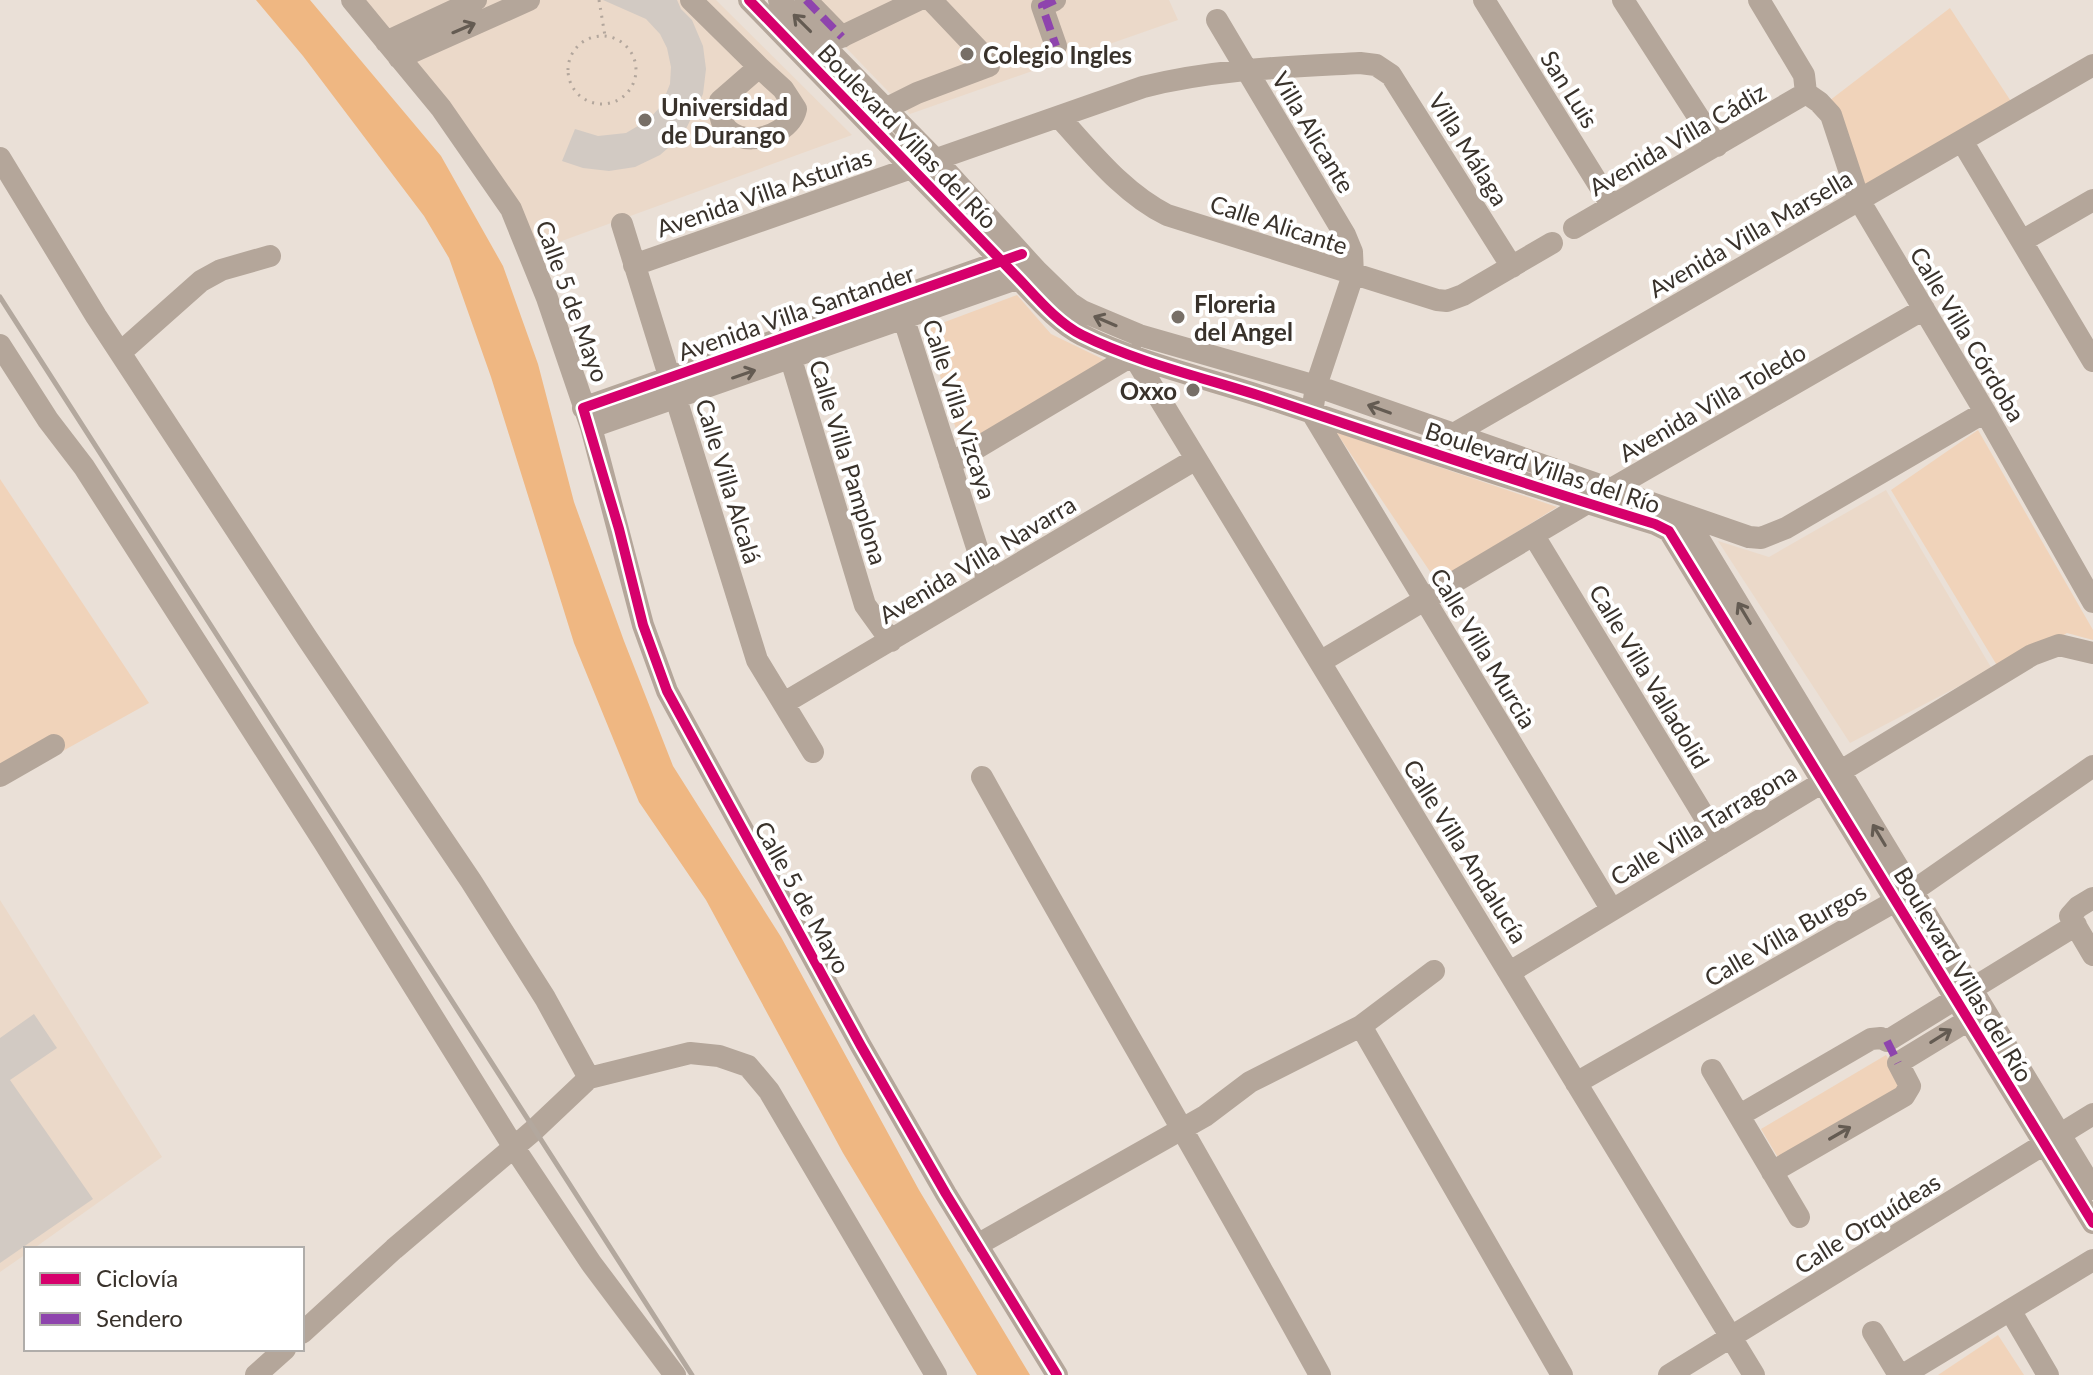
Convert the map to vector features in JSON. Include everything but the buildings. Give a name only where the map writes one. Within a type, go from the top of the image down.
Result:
[{"type":"street","name":"Calle 5 de Mayo","points":[[352,0],[441,108],[511,209],[547,298],[587,417],[643,625],[667,691],[861,1046],[1057,1375]]},
{"type":"street","points":[[392,50],[476,0]]},
{"type":"street","points":[[392,50],[529,0]]},
{"type":"street","points":[[691,0],[759,67]]},
{"type":"street","name":"Boulevard Villas del Río","points":[[749,0],[912,169],[1012,258],[1028,275],[1053,314],[1079,334],[1316,386],[1448,446],[1587,503],[1669,531],[1832,776]]},
{"type":"street","name":"Boulevard Villas del Río","points":[[779,0],[833,41],[887,108],[936,160],[1012,258]]},
{"type":"street","points":[[806,0],[833,41],[918,0]]},
{"type":"street","points":[[868,125],[887,108],[917,93],[989,66],[988,60],[931,0]]},
{"type":"street","name":"San Luis","points":[[1484,0],[1612,206]]},
{"type":"street","points":[[1623,0],[1717,146]]},
{"type":"street","points":[[1759,0],[1804,75],[1806,93]]},
{"type":"street","points":[[1043,6],[1056,46]]},
{"type":"street","name":"Villa Alicante","points":[[1217,20],[1345,235],[1352,252],[1353,275]]},
{"type":"street","name":"Avenida Villa Asturias","points":[[634,265],[1143,87],[1181,77],[1246,69],[1360,63],[1376,65]]},
{"type":"street","name":"Villa Málaga","points":[[1376,65],[1391,75],[1512,267]]},
{"type":"street","name":"Avenida Villa Marsella","points":[[1448,446],[1859,200],[2093,65]]},
{"type":"street","name":"Avenida Villa Cádiz","points":[[1574,228],[1806,93]]},
{"type":"street","name":"Calle Villa Córdoba","points":[[1806,93],[1831,115],[1859,200],[2093,602]]},
{"type":"street","name":"Calle Alicante","points":[[1059,117],[1143,203],[1167,215],[1353,275],[1447,301],[1512,267]]},
{"type":"street","points":[[1962,141],[2090,350]]},
{"type":"street","points":[[0,158],[96,316],[471,881],[545,998],[589,1078]]},
{"type":"street","points":[[2022,241],[2093,200]]},
{"type":"street","name":"Calle Villa Alcalá","points":[[622,224],[757,660],[813,752]]},
{"type":"street","points":[[1512,267],[1552,243]]},
{"type":"street","points":[[121,352],[201,281],[221,270],[270,256]]},
{"type":"street","name":"Avenida Villa Santander","points":[[587,417],[900,309],[1012,258]]},
{"type":"street","points":[[900,309],[1028,275]]},
{"type":"street","points":[[1312,413],[1316,386],[1353,275]]},
{"type":"street","name":"Calle Villa Vizcaya","points":[[900,309],[988,582]]},
{"type":"street","name":"Avenida Villa Toledo","points":[[1320,662],[1587,503],[1924,309]]},
{"type":"street","points":[[0,345],[48,420],[91,478],[308,817],[513,1146],[591,1263],[675,1375]]},
{"type":"street","points":[[950,464],[1136,345]]},
{"type":"street","name":"Boulevard Villas del Río","points":[[1136,345],[1312,413],[1611,491],[1685,516],[1832,776],[2052,1139],[2093,1223]]},
{"type":"street","name":"Calle Villa Andalucía","points":[[1136,345],[1196,459],[1754,1375]]},
{"type":"street","name":"Calle Villa Pamplona","points":[[787,348],[865,605],[891,641]]},
{"type":"street","points":[[1685,516],[1749,537],[1771,535],[1985,412]]},
{"type":"street","name":"Calle Villa Murcia","points":[[1312,413],[1612,910]]},
{"type":"street","name":"Avenida Villa Navarra","points":[[784,703],[1196,459]]},
{"type":"street","name":"Calle Villa Valladolid","points":[[1534,536],[1721,844]]},
{"type":"street","name":"Calle Villa Tarragona","points":[[1510,972],[2043,649],[2059,645],[2093,653]]},
{"type":"street","points":[[0,776],[54,745]]},
{"type":"street","name":"Calle Villa Burgos","points":[[1576,1083],[1905,896],[2093,766]]},
{"type":"street","points":[[982,777],[1320,1375]]},
{"type":"street","points":[[2093,898],[2070,916],[2093,955]]},
{"type":"street","points":[[1772,1172],[1904,1096],[1910,1086],[1898,1063],[2076,925]]},
{"type":"street","points":[[977,1245],[1205,1116],[1250,1082],[1361,1026],[1434,971]]},
{"type":"street","points":[[1740,1115],[1871,1039],[1887,1041],[1971,1004]]},
{"type":"street","points":[[1361,1026],[1562,1375]]},
{"type":"street","points":[[304,1331],[589,1078],[690,1053],[719,1056],[748,1066],[769,1091],[936,1375]]},
{"type":"street","points":[[1712,1070],[1799,1217]]},
{"type":"street","name":"Calle Orquídeas","points":[[1669,1375],[2093,1114]]},
{"type":"street","name":"Boulevard Villas del Río","points":[[2052,1139],[2093,1189]]},
{"type":"street","points":[[1873,1332],[1901,1375],[2093,1260]]},
{"type":"street","points":[[2010,1310],[2048,1375]]},
{"type":"street","points":[[256,1375],[283,1351]]},
{"type":"path","points":[[599,0],[605,36]]},
{"type":"path","points":[[605,36],[623,43],[636,68],[632,87],[626,94],[600,104],[582,97],[570,82],[568,72],[573,53],[579,46],[586,40],[605,36]]},
{"type":"shaded area","points":[[256,0],[310,0],[441,156],[503,266],[538,364],[574,502],[673,766],[781,937],[919,1190],[1030,1375],[977,1375],[843,1153],[706,900],[639,802],[574,643],[491,377],[449,258],[424,216],[303,56]]},
{"type":"shaded area","name":"Universidad de Durango","points":[[354,0],[716,0],[852,135],[548,246],[533,240]]},
{"type":"shaded area","name":"Colegio Ingles","points":[[800,0],[1169,0],[1178,20],[910,114]]},
{"type":"shaded area","points":[[1950,8],[2014,106],[1862,194],[1829,101]]},
{"type":"shaded area","points":[[1017,295],[1051,334],[1113,364],[961,446],[926,329]]},
{"type":"shaded area","points":[[1978,430],[2093,630],[2093,640],[2067,633],[2001,672],[1891,490]]},
{"type":"shaded area","points":[[1336,432],[1557,507],[1437,582]]},
{"type":"shaded area","points":[[0,479],[149,703],[0,786]]},
{"type":"shaded area","points":[[1886,490],[1992,669],[1850,743],[1718,541],[1769,557]]},
{"type":"shaded area","points":[[0,900],[162,1157],[36,1247],[24,1247],[24,1255],[0,1272]]},
{"type":"shaded area","points":[[1886,1055],[1908,1092],[1783,1166],[1761,1129]]},
{"type":"shaded area","points":[[1998,1335],[2024,1375],[1938,1375]]},
{"type":"railway","points":[[0,297],[692,1375]]},
{"type":"marked path","points":[[806,0],[842,37]]},
{"type":"marked path","points":[[1055,0],[1042,6],[1056,46]]},
{"type":"marked path","points":[[1887,1041],[1898,1063]]},
{"type":"cycle path","points":[[749,0],[1041,302],[1073,330],[1151,363],[1273,400],[1669,531],[2093,1223]]},
{"type":"cycle path","points":[[1022,254],[583,408],[619,529],[643,625],[667,691],[861,1046],[946,1194],[1057,1375]]},
{"type":"place","name":"Colegio Ingles","points":[[967,54]]},
{"type":"place","name":"Universidad de Durango","points":[[645,120]]},
{"type":"place","name":"Floreria del Angel","points":[[1178,317]]},
{"type":"place","name":"Oxxo","points":[[1193,390]]}]
